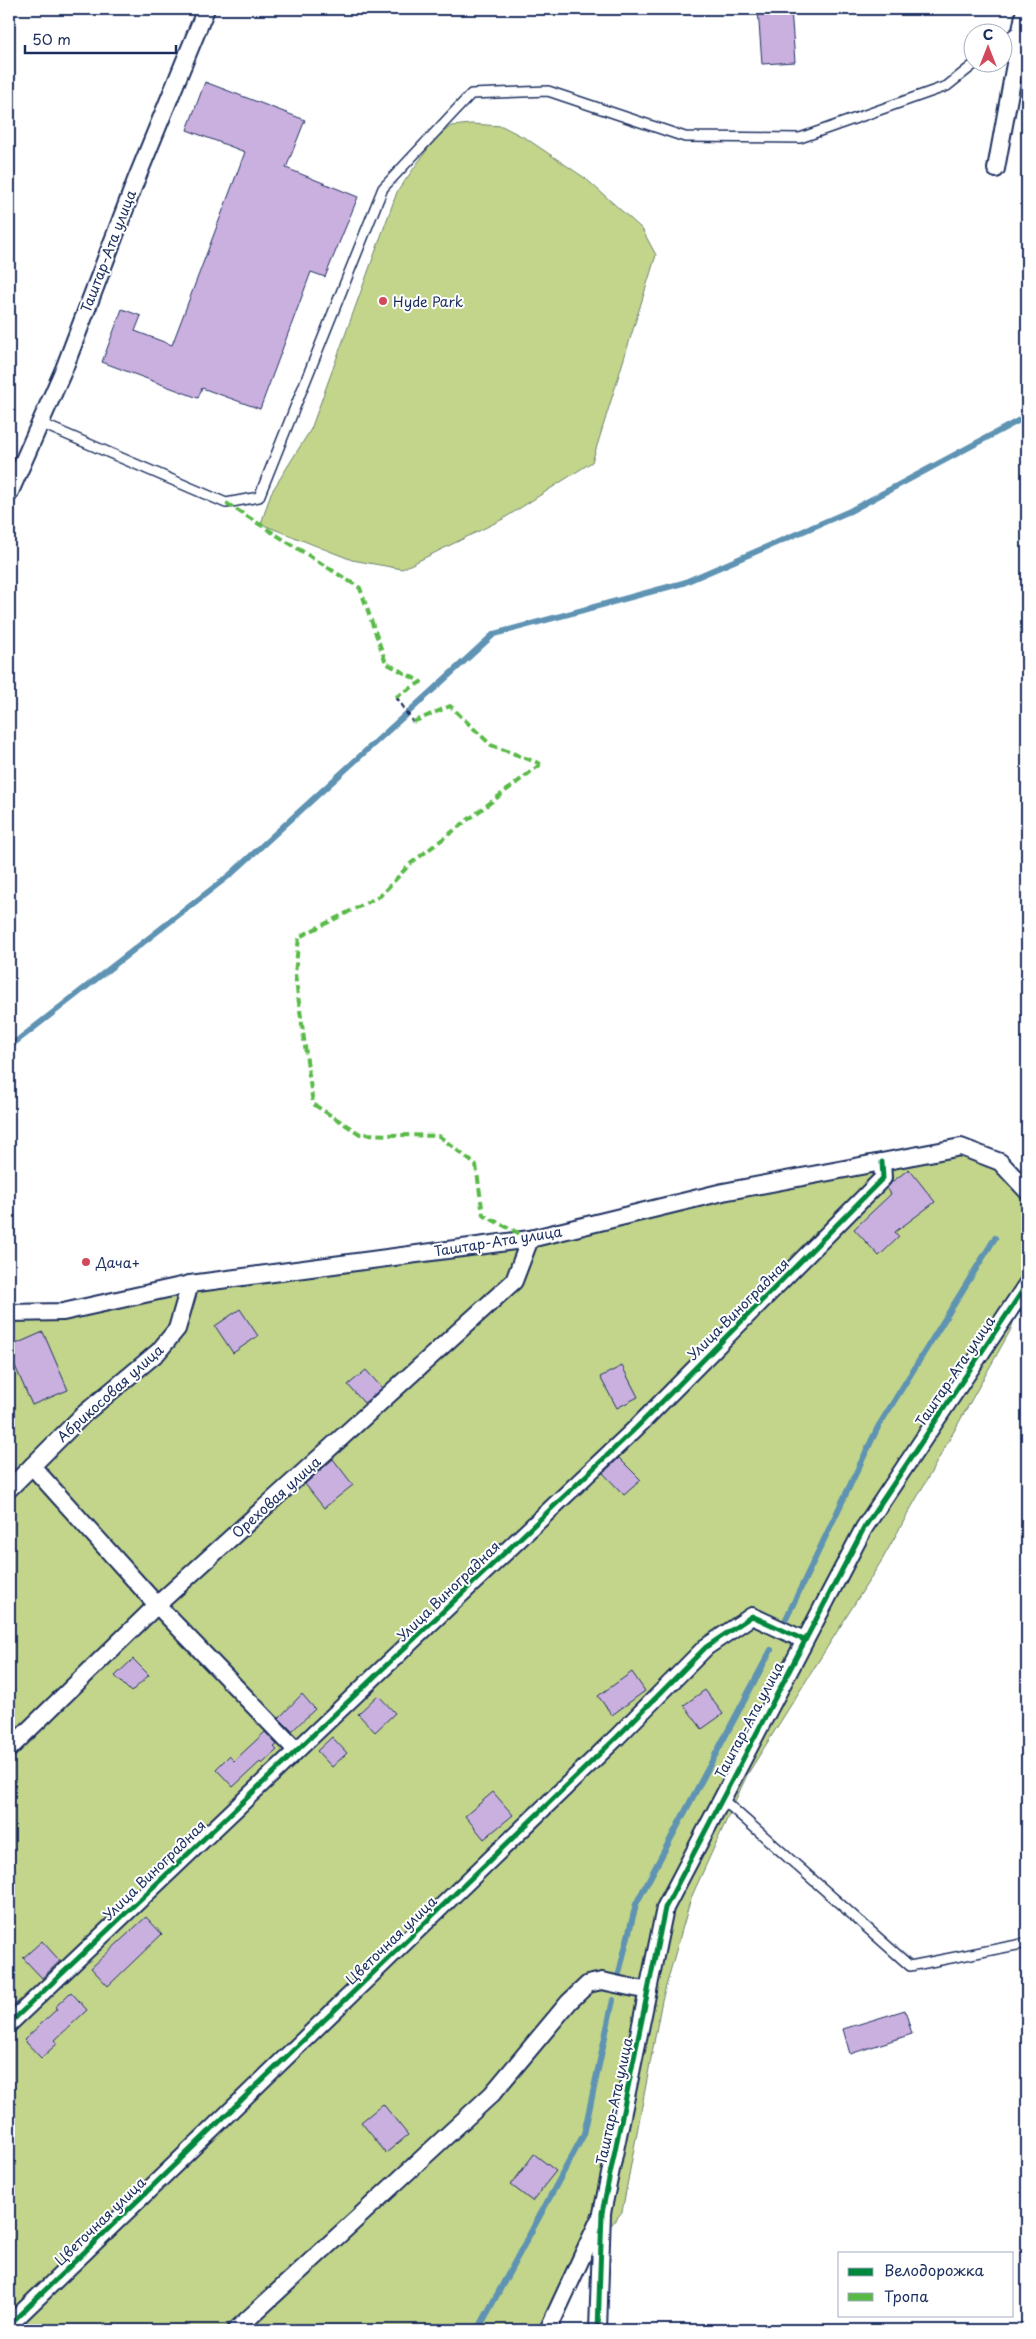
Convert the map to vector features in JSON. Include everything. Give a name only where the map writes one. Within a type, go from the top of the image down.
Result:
[{"type":"street","name":"Таштар-Ата улица","points":[[9,494],[64,368],[136,180],[206,9]]},
{"type":"street","points":[[996,169],[1025,9]]},
{"type":"street","name":"Таштар-Ата улица","points":[[9,1313],[63,1312],[190,1284],[530,1238],[723,1192],[962,1147],[1000,1162],[1027,1192]]},
{"type":"street","name":"Улица Виноградная","points":[[9,2024],[636,1428],[883,1178],[882,1162]]},
{"type":"street","name":"Ореховая улица","points":[[9,1749],[157,1605],[514,1281],[530,1238]]},
{"type":"street","name":"Абрикосовая улица","points":[[9,1488],[85,1412],[158,1352],[177,1329],[190,1284]]},
{"type":"street","name":"Таштар-Ата улица","points":[[602,2213],[665,1908],[864,1528],[1027,1284]]},
{"type":"street","points":[[32,1466],[157,1605],[296,1750]]},
{"type":"street","name":"Цветочная улица","points":[[9,2325],[617,1737],[706,1647],[752,1616],[804,1640]]},
{"type":"street","points":[[236,2330],[492,2094],[569,2002],[588,1984],[602,1981],[648,1991]]},
{"type":"street","points":[[548,2330],[602,2213]]},
{"type":"street","points":[[598,2330],[602,2213]]},
{"type":"lane","points":[[1014,33],[1021,27]]},
{"type":"lane","points":[[40,423],[226,503],[259,497],[383,188],[471,94],[548,91],[685,137],[800,138],[947,86],[964,72]]},
{"type":"lane","points":[[721,1798],[910,1966],[1027,1943]]},
{"type":"path","points":[[396,697],[413,722]]},
{"type":"green space","points":[[471,124],[502,126],[527,139],[585,178],[642,229],[656,255],[592,462],[503,519],[402,569],[352,560],[261,524],[271,493],[311,429],[397,192],[434,140],[451,126]]},
{"type":"green space","points":[[961,1147],[1000,1162],[1027,1191],[1027,1287],[1010,1331],[882,1560],[747,1775],[691,1898],[662,2000],[622,2212],[561,2286],[540,2330],[9,2330],[9,1313],[530,1239]]},
{"type":"building","points":[[758,9],[791,9],[795,62],[762,64]]},
{"type":"building","points":[[205,82],[305,120],[286,168],[358,197],[325,277],[311,272],[260,409],[202,388],[198,398],[102,362],[122,309],[141,316],[135,331],[172,345],[245,152],[187,130]]},
{"type":"building","points":[[909,1169],[935,1202],[895,1232],[899,1237],[879,1256],[854,1229],[891,1194],[887,1188],[892,1182]]},
{"type":"building","points":[[240,1309],[258,1336],[233,1353],[215,1326]]},
{"type":"building","points":[[43,1332],[68,1390],[32,1405],[9,1352],[9,1347]]},
{"type":"building","points":[[622,1366],[638,1397],[617,1408],[600,1377]]},
{"type":"building","points":[[366,1370],[382,1388],[364,1403],[348,1385]]},
{"type":"building","points":[[619,1458],[641,1480],[624,1495],[603,1473]]},
{"type":"building","points":[[333,1459],[353,1485],[324,1508],[305,1484]]},
{"type":"building","points":[[133,1659],[149,1675],[131,1692],[115,1676]]},
{"type":"building","points":[[632,1672],[645,1691],[612,1715],[598,1696]]},
{"type":"building","points":[[705,1690],[723,1714],[702,1729],[684,1705]]},
{"type":"building","points":[[302,1694],[315,1709],[292,1731],[279,1718]]},
{"type":"building","points":[[378,1695],[395,1713],[375,1732],[358,1714]]},
{"type":"building","points":[[265,1732],[277,1745],[274,1747],[277,1750],[262,1764],[260,1762],[233,1787],[216,1769],[229,1756],[234,1761]]},
{"type":"building","points":[[332,1737],[347,1753],[332,1767],[317,1751]]},
{"type":"building","points":[[493,1792],[513,1815],[484,1839],[465,1816]]},
{"type":"building","points":[[146,1917],[162,1934],[108,1986],[91,1968]]},
{"type":"building","points":[[42,1941],[60,1961],[42,1978],[23,1958]]},
{"type":"building","points":[[71,1992],[87,2010],[55,2040],[58,2043],[41,2058],[24,2040],[57,2009],[55,2007]]},
{"type":"building","points":[[905,2010],[912,2034],[850,2054],[843,2029]]},
{"type":"building","points":[[383,2104],[408,2135],[386,2153],[361,2122]]},
{"type":"building","points":[[534,2154],[556,2171],[532,2201],[511,2185]]},
{"type":"waterway","points":[[9,1047],[231,874],[494,634],[683,583],[850,511],[1027,416]]},
{"type":"waterway","points":[[784,1623],[878,1427],[995,1238]]},
{"type":"waterway","points":[[618,1977],[636,1904],[771,1650]]},
{"type":"waterway","points":[[478,2330],[584,2134],[613,2000]]},
{"type":"marked path","points":[[226,503],[360,588],[386,663],[421,682],[396,697]]},
{"type":"marked path","points":[[413,722],[450,706],[491,745],[541,764]]},
{"type":"marked path","points":[[530,1239],[483,1215],[476,1165],[439,1136],[360,1134],[313,1104],[295,974],[299,937],[380,896],[410,864],[541,764]]},
{"type":"cycle path","points":[[9,2024],[636,1428],[883,1178],[882,1162]]},
{"type":"cycle path","points":[[598,2330],[602,2213],[665,1908],[864,1528],[1027,1284]]},
{"type":"cycle path","points":[[9,2325],[617,1737],[706,1647],[752,1616],[804,1640]]},
{"type":"place","name":"Hyde Park","points":[[383,301]]},
{"type":"place","name":"Дача+","points":[[86,1262]]}]
